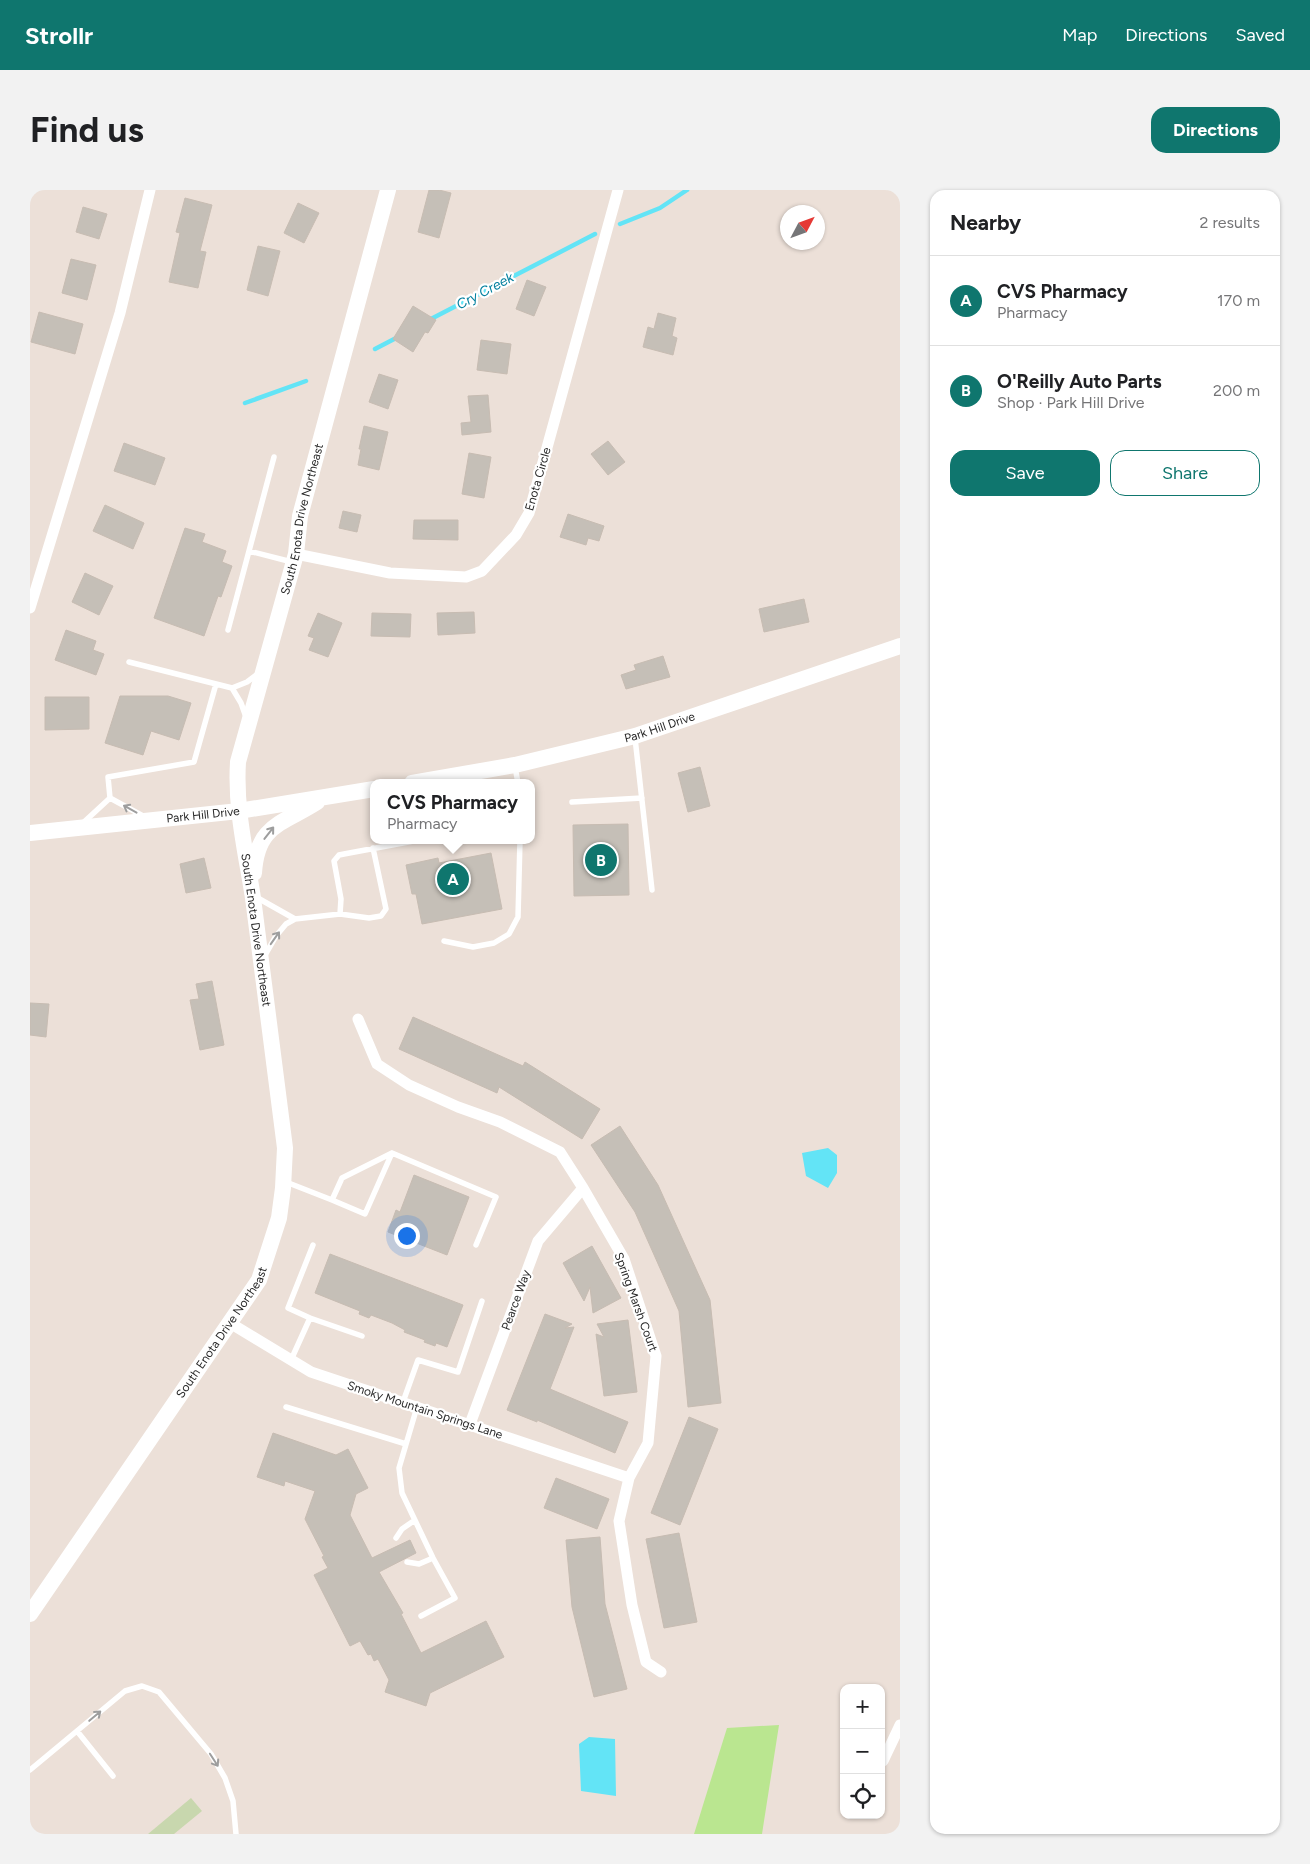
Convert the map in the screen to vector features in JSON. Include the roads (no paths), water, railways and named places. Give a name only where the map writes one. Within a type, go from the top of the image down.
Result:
[{"type":"main road","name":"South Enota Drive Northeast","points":[[30,1614],[258,1280],[279,1218],[284,1182],[285,1148],[236,788],[238,762],[262,670],[295,558],[300,516],[388,190]]},
{"type":"main road","name":"Park Hill Drive","points":[[435,779],[515,765],[635,736],[900,646]]},
{"type":"main road","name":"Park Hill Drive","points":[[30,832],[239,811],[370,790]]},
{"type":"main road","points":[[252,895],[254,859],[269,830],[281,820],[296,815],[323,798]]},
{"type":"street","points":[[30,608],[120,312],[150,190]]},
{"type":"street","name":"Enota Circle","points":[[295,558],[390,573],[466,577],[482,571],[516,535],[529,513],[618,190]]},
{"type":"street","name":"Spring Marsh Court","points":[[358,1019],[377,1064],[409,1085],[500,1122],[560,1152],[624,1259],[656,1356],[648,1443],[629,1478],[619,1521],[632,1605],[646,1662],[661,1672]]},
{"type":"street","name":"Pearce Way","points":[[470,1424],[538,1241],[583,1188]]},
{"type":"street","name":"Smoky Mountain Springs Lane","points":[[230,1323],[311,1372],[629,1478]]},
{"type":"street","points":[[885,1757],[900,1726]]},
{"type":"lane","points":[[228,630],[274,457]]},
{"type":"lane","points":[[249,550],[295,558]]},
{"type":"lane","points":[[128,662],[232,688],[247,682],[262,670]]},
{"type":"lane","points":[[110,798],[108,776],[194,762],[216,684]]},
{"type":"lane","points":[[232,688],[241,703],[248,723]]},
{"type":"lane","points":[[635,736],[652,890]]},
{"type":"lane","points":[[515,765],[517,779]]},
{"type":"lane","points":[[110,798],[150,820]]},
{"type":"lane","points":[[79,828],[110,798]]},
{"type":"lane","points":[[572,802],[642,798]]},
{"type":"lane","points":[[340,914],[341,899],[334,861],[339,856],[396,844]]},
{"type":"lane","points":[[444,941],[473,947],[494,943],[509,934],[518,916],[520,844]]},
{"type":"lane","points":[[261,962],[276,936],[286,924],[295,919],[340,914],[369,918],[381,916],[386,909],[373,848]]},
{"type":"lane","points":[[252,895],[279,912],[295,919]]},
{"type":"lane","points":[[284,1182],[365,1214],[392,1153]]},
{"type":"lane","points":[[332,1200],[342,1178],[392,1153],[496,1197],[476,1244]]},
{"type":"lane","points":[[313,1245],[288,1308],[310,1318],[362,1336]]},
{"type":"lane","points":[[403,1402],[418,1360],[458,1372],[482,1301]]},
{"type":"lane","points":[[291,1360],[310,1318]]},
{"type":"lane","points":[[417,1406],[400,1468],[402,1493],[433,1558],[456,1598],[421,1616]]},
{"type":"lane","points":[[286,1407],[406,1444]]},
{"type":"lane","points":[[396,1538],[402,1529],[415,1520]]},
{"type":"lane","points":[[407,1562],[419,1564],[433,1558]]},
{"type":"lane","points":[[30,1770],[125,1691],[142,1686],[159,1692],[211,1754],[225,1778],[233,1801],[236,1834]]},
{"type":"lane","points":[[77,1731],[113,1776]]},
{"type":"water","points":[[828,1148],[837,1155],[837,1173],[828,1188],[806,1176],[802,1153]]},
{"type":"water","points":[[589,1737],[615,1739],[616,1796],[581,1791],[579,1744]]},
{"type":"waterway","name":"Cry Creek","points":[[620,224],[660,208],[687,190]]},
{"type":"waterway","name":"Cry Creek","points":[[429,320],[595,234]]},
{"type":"waterway","name":"Cry Creek","points":[[375,349],[398,337]]},
{"type":"waterway","name":"Cry Creek","points":[[245,403],[306,381]]},
{"type":"place","name":"O'Reilly Auto Parts","points":[[601,860]]},
{"type":"place","name":"CVS Pharmacy","points":[[453,879]]}]
